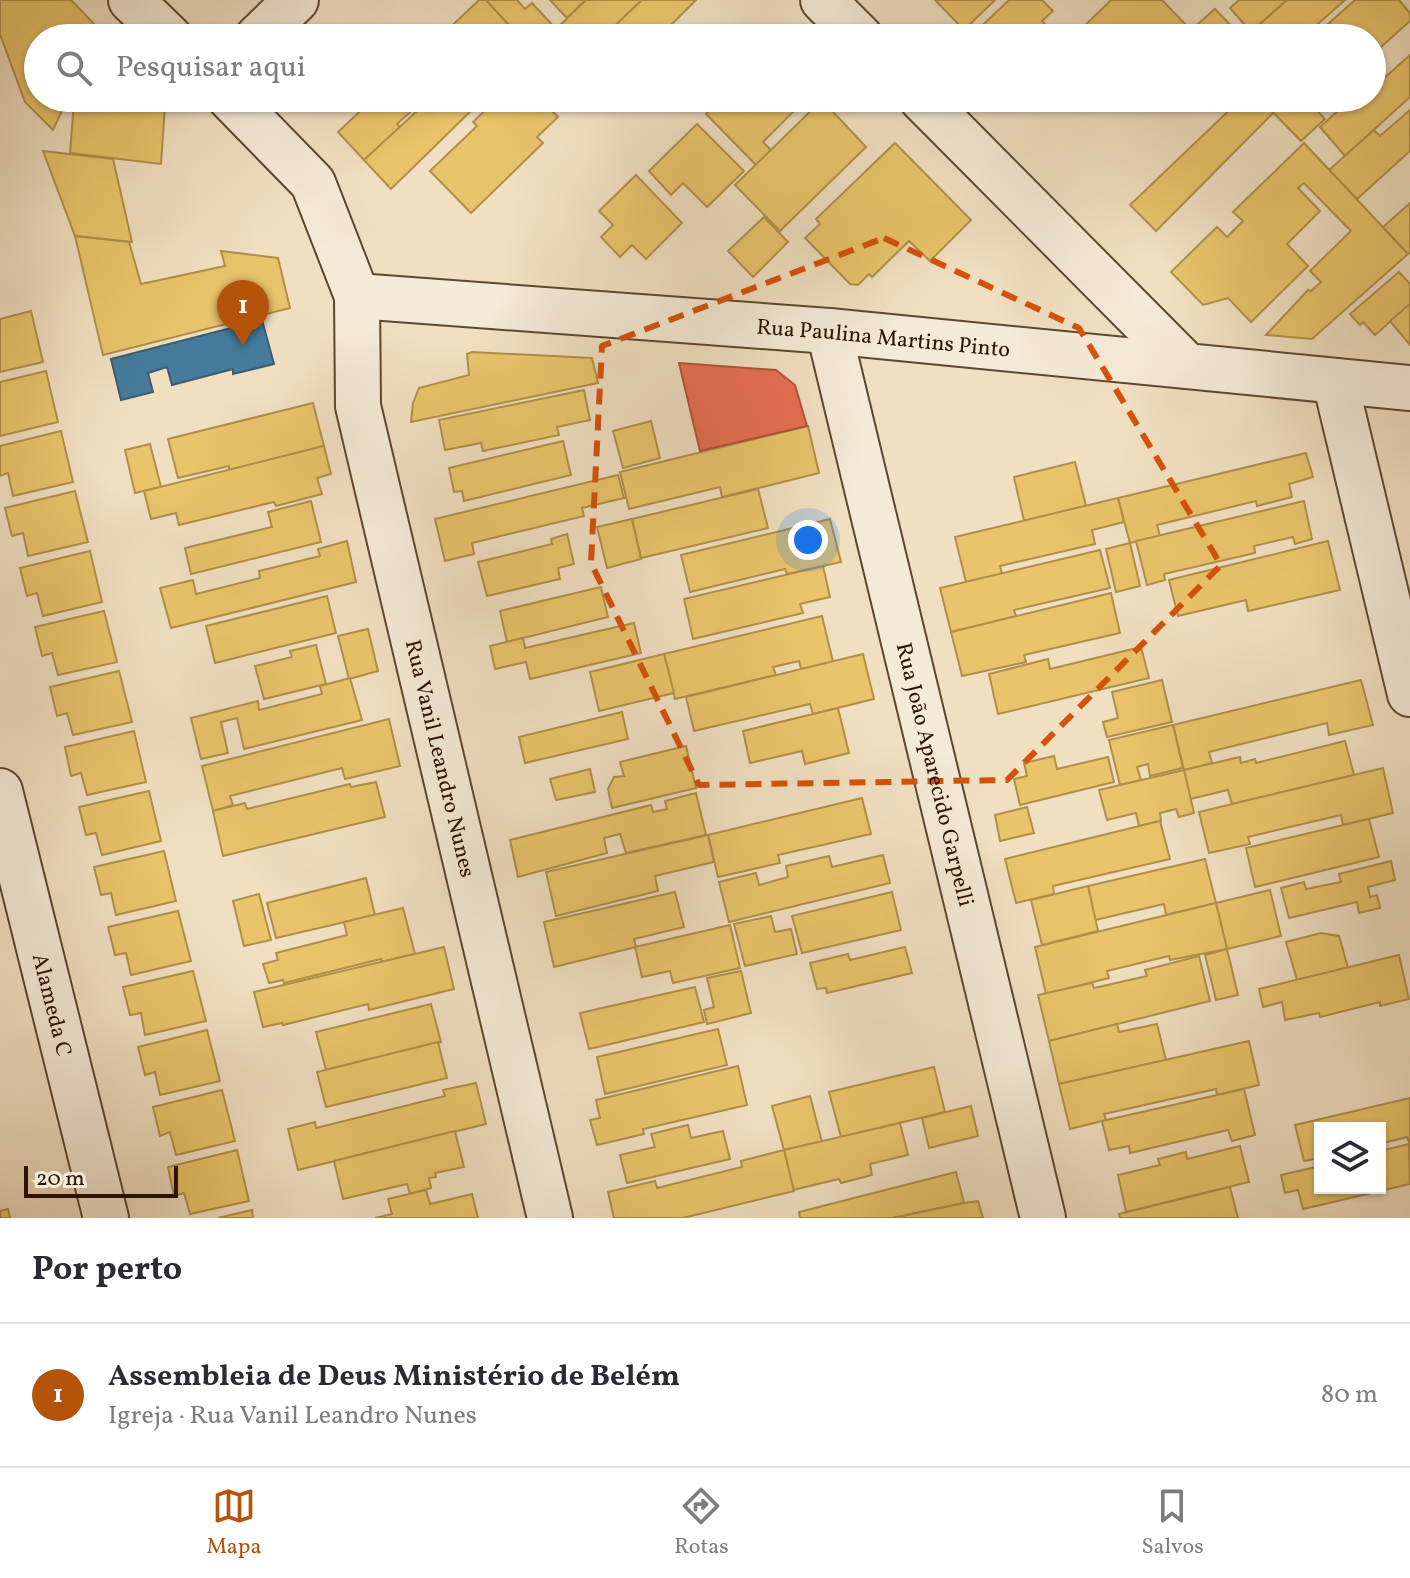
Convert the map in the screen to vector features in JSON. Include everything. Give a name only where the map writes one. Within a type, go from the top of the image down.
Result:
[{"type":"street","points":[[131,0],[156,24]]},
{"type":"street","points":[[271,24],[296,0]]},
{"type":"street","points":[[823,0],[847,24]]},
{"type":"street","points":[[244,112],[313,183],[357,296]]},
{"type":"street","points":[[935,112],[1187,366]]},
{"type":"street","name":"Rua Paulina Martins Pinto","points":[[357,296],[829,331],[1410,388]]},
{"type":"street","name":"Rua Vanil Leandro Nunes","points":[[357,296],[358,406],[550,1218]]},
{"type":"street","name":"Rua João Aparecido Garpelli","points":[[829,331],[1043,1218]]},
{"type":"street","points":[[1335,381],[1410,694]]},
{"type":"street","name":"Alameda C","points":[[0,791],[106,1218]]},
{"type":"highlighted area","points":[[884,238],[1079,328],[1221,565],[1007,780],[699,785],[591,563],[602,346]]},
{"type":"building: Moradias","points":[[0,0],[71,0],[94,24],[24,24],[24,99],[0,34]]},
{"type":"building: Moradias","points":[[479,0],[486,0],[508,24],[454,24]]},
{"type":"building: Moradias","points":[[486,0],[517,0],[525,9],[532,3],[551,24],[508,24]]},
{"type":"building: Moradias","points":[[550,0],[586,0],[567,18]]},
{"type":"building: Moradias","points":[[586,0],[642,0],[617,24],[561,24]]},
{"type":"building: Moradias","points":[[642,0],[696,0],[672,24],[617,24]]},
{"type":"building: Moradias","points":[[935,0],[995,0],[970,24],[958,24]]},
{"type":"building: Moradias","points":[[1009,0],[1042,0],[1053,11],[1042,21],[1045,24],[984,24]]},
{"type":"building: Moradias","points":[[1111,0],[1162,0],[1185,24],[1086,24]]},
{"type":"building: Moradias","points":[[1239,0],[1287,0],[1260,24],[1244,24],[1230,8]]},
{"type":"building: Moradias","points":[[1287,0],[1345,0],[1318,24],[1260,24]]},
{"type":"building: Moradias","points":[[1355,0],[1399,0],[1410,13],[1410,21],[1386,42],[1386,24],[1328,24]]},
{"type":"building: Moradias","points":[[1215,9],[1229,24],[1198,24]]},
{"type":"building: Moradias","points":[[1410,55],[1410,97],[1345,156],[1320,127],[1337,112],[1386,112],[1386,76]]},
{"type":"building: Moradias","points":[[1410,110],[1410,151],[1357,199],[1329,170],[1374,130],[1380,136]]},
{"type":"building: Moradias","points":[[35,112],[61,112],[53,130]]},
{"type":"building: Moradias","points":[[73,112],[165,112],[161,164],[70,153]]},
{"type":"building: Moradias","points":[[359,112],[410,112],[397,124],[400,127],[364,160],[338,132]]},
{"type":"building: Moradias","points":[[416,112],[470,112],[391,189],[364,160]]},
{"type":"building: Moradias","points":[[483,112],[553,112],[558,117],[537,137],[543,143],[471,213],[430,171],[477,126],[473,122]]},
{"type":"building: Moradias","points":[[793,112],[763,142],[771,150],[756,165],[706,114]]},
{"type":"building: Moradias","points":[[810,112],[833,112],[866,147],[780,231],[735,185]]},
{"type":"building: Moradias","points":[[1227,112],[1274,112],[1156,231],[1130,205]]},
{"type":"building: Moradias","points":[[1273,112],[1318,112],[1325,119],[1301,141]]},
{"type":"building: Moradias","points":[[697,124],[744,171],[707,207],[683,183],[671,195],[649,171]]},
{"type":"building: Moradias","points":[[895,143],[971,220],[930,261],[909,241],[872,277],[869,274],[858,285],[850,284],[805,238],[820,224],[816,219]]},
{"type":"building: Moradias","points":[[1304,143],[1408,254],[1312,339],[1266,335],[1308,290],[1311,291],[1321,282],[1310,271],[1351,231],[1304,183],[1298,188],[1320,211],[1287,244],[1308,266],[1251,322],[1228,298],[1203,305],[1171,272],[1217,227],[1227,237],[1243,221],[1233,212]]},
{"type":"building: Moradias","points":[[43,151],[113,159],[132,242],[75,236]]},
{"type":"building: Moradias","points":[[636,175],[682,223],[646,259],[632,245],[620,257],[601,237],[613,225],[599,211]]},
{"type":"building: Moradias","points":[[1410,203],[1410,253],[1408,254],[1383,227]]},
{"type":"building: Moradias","points":[[764,217],[788,242],[753,277],[728,251]]},
{"type":"building: Moradias","points":[[75,236],[129,242],[141,284],[225,266],[221,251],[278,258],[290,308],[103,355]]},
{"type":"building: Moradias","points":[[1399,272],[1410,284],[1410,304],[1375,335],[1350,314]]},
{"type":"building: Moradias","points":[[1410,304],[1410,345],[1390,321]]},
{"type":"building: Moradias","points":[[31,311],[43,362],[0,372],[0,319]]},
{"type":"building: Moradias","points":[[467,354],[592,358],[598,383],[411,422],[413,403],[419,388],[469,375]]},
{"type":"building: Moradias","points":[[46,371],[58,422],[0,436],[0,382]]},
{"type":"building: Moradias","points":[[584,390],[590,420],[557,427],[559,435],[483,451],[481,443],[445,450],[439,420]]},
{"type":"building: Moradias","points":[[313,403],[324,446],[229,470],[229,466],[178,478],[168,439]]},
{"type":"building: Moradias","points":[[651,421],[660,458],[623,468],[613,431]]},
{"type":"building: Moradias","points":[[808,426],[819,473],[722,497],[720,487],[629,509],[620,472]]},
{"type":"building: Moradias","points":[[61,431],[73,482],[13,496],[8,473],[0,476],[0,446]]},
{"type":"building: Moradias","points":[[563,441],[571,475],[464,501],[462,491],[454,492],[449,468]]},
{"type":"building: Moradias","points":[[150,444],[161,487],[135,493],[125,450]]},
{"type":"building: Moradias","points":[[324,446],[331,474],[317,478],[322,494],[179,525],[176,513],[151,519],[144,491]]},
{"type":"building: Moradias","points":[[1306,453],[1313,477],[1289,484],[1292,497],[1257,506],[1256,501],[1157,525],[1160,536],[1130,543],[1118,498]]},
{"type":"building: Moradias","points":[[1075,462],[1086,506],[1024,521],[1014,477]]},
{"type":"building: Moradias","points":[[618,475],[624,498],[582,508],[584,516],[472,543],[474,554],[445,561],[435,519]]},
{"type":"building: Moradias","points":[[758,489],[768,528],[641,558],[632,519]]},
{"type":"building: Moradias","points":[[75,491],[88,542],[28,556],[23,533],[12,536],[5,508]]},
{"type":"building: Moradias","points":[[1118,498],[1124,522],[1092,530],[1095,544],[1000,566],[1002,574],[966,582],[955,537]]},
{"type":"building: Moradias","points":[[311,501],[321,542],[191,574],[185,548],[272,527],[268,512]]},
{"type":"building: Moradias","points":[[1304,501],[1312,539],[1295,544],[1293,537],[1254,546],[1255,553],[1164,574],[1165,580],[1147,585],[1136,541]]},
{"type":"building: Moradias","points":[[632,519],[641,559],[607,568],[597,527]]},
{"type":"building: Moradias","points":[[830,519],[841,562],[787,574],[785,569],[690,592],[681,555]]},
{"type":"building: Moradias","points":[[567,534],[574,564],[558,568],[560,579],[487,596],[478,562],[552,544],[551,539]]},
{"type":"building: Moradias","points":[[347,541],[356,582],[171,628],[160,588],[193,580],[196,594],[260,578],[259,571],[320,556],[318,549]]},
{"type":"building: Moradias","points":[[1328,541],[1340,590],[1248,611],[1246,600],[1178,616],[1169,580]]},
{"type":"building: Moradias","points":[[1130,543],[1140,586],[1116,592],[1106,549]]},
{"type":"building: Moradias","points":[[1100,550],[1110,588],[1014,610],[1016,616],[951,632],[940,588]]},
{"type":"building: Moradias","points":[[90,551],[102,602],[43,616],[37,593],[27,596],[20,568]]},
{"type":"building: Moradias","points":[[823,566],[830,597],[800,604],[803,613],[693,639],[684,599]]},
{"type":"building: Moradias","points":[[601,587],[608,617],[507,642],[500,611]]},
{"type":"building: Moradias","points":[[1111,593],[1120,633],[1024,655],[1026,662],[962,676],[951,632]]},
{"type":"building: Moradias","points":[[327,596],[336,633],[215,663],[206,626]]},
{"type":"building: Moradias","points":[[104,611],[117,662],[58,675],[52,653],[42,656],[35,627]]},
{"type":"building: Moradias","points":[[822,616],[833,662],[801,669],[799,661],[773,667],[776,675],[675,699],[664,654]]},
{"type":"building: Moradias","points":[[634,623],[641,653],[530,679],[526,662],[495,669],[490,646],[523,638],[525,648]]},
{"type":"building: Moradias","points":[[368,629],[378,671],[349,679],[338,636]]},
{"type":"building: Moradias","points":[[316,645],[326,684],[264,699],[255,666],[292,657],[290,651]]},
{"type":"building: Moradias","points":[[1141,647],[1149,678],[998,714],[989,674],[1048,659],[1050,669]]},
{"type":"building: Moradias","points":[[664,654],[674,693],[599,711],[590,672]]},
{"type":"building: Moradias","points":[[863,654],[874,699],[813,714],[810,704],[694,731],[686,697]]},
{"type":"building: Moradias","points":[[119,671],[132,722],[73,735],[67,713],[57,716],[50,687]]},
{"type":"building: Moradias","points":[[350,678],[362,720],[244,749],[237,718],[221,722],[228,753],[201,759],[191,718],[258,701],[259,710],[322,694],[320,686]]},
{"type":"building: Moradias","points":[[1162,680],[1172,722],[1107,737],[1103,722],[1118,718],[1112,692]]},
{"type":"building: Moradias","points":[[1361,680],[1373,725],[1329,735],[1327,723],[1209,752],[1212,763],[1184,770],[1173,725]]},
{"type":"building: Moradias","points":[[838,708],[849,753],[805,764],[802,751],[750,763],[743,731]]},
{"type":"building: Moradias","points":[[622,712],[628,739],[525,763],[519,737]]},
{"type":"building: Moradias","points":[[389,719],[400,766],[345,779],[342,768],[230,796],[233,805],[213,811],[202,766]]},
{"type":"building: Moradias","points":[[1173,725],[1183,768],[1150,776],[1148,764],[1137,767],[1141,780],[1120,785],[1109,740]]},
{"type":"building: Moradias","points":[[134,731],[146,782],[87,795],[81,773],[71,776],[65,747]]},
{"type":"building: Moradias","points":[[1345,741],[1354,775],[1232,804],[1228,790],[1190,799],[1184,770],[1240,757],[1241,763],[1255,759],[1256,763]]},
{"type":"building: Moradias","points":[[686,746],[696,788],[612,808],[608,789],[614,777],[624,776],[620,762]]},
{"type":"building: Moradias","points":[[1054,756],[1057,769],[1108,757],[1114,782],[1020,805],[1014,779],[1027,776],[1024,763]]},
{"type":"building: Moradias","points":[[1383,768],[1393,813],[1343,825],[1341,815],[1248,837],[1250,844],[1209,853],[1199,812]]},
{"type":"building: Moradias","points":[[590,769],[595,792],[556,800],[550,779]]},
{"type":"building: Moradias","points":[[1184,770],[1194,813],[1179,817],[1176,809],[1160,813],[1161,821],[1139,826],[1136,813],[1107,820],[1099,790]]},
{"type":"building: Moradias","points":[[376,782],[385,817],[223,856],[213,811],[245,803],[247,809],[350,784],[351,787]]},
{"type":"building: Moradias","points":[[149,791],[161,841],[102,855],[96,833],[86,835],[79,807]]},
{"type":"building: Moradias","points":[[696,793],[706,835],[626,853],[620,834],[604,838],[607,853],[518,877],[510,840],[651,805],[653,812],[667,809],[665,801]]},
{"type":"building: Moradias","points":[[862,798],[871,834],[778,855],[780,863],[718,877],[708,835]]},
{"type":"building: Moradias","points":[[1027,807],[1034,833],[1000,841],[995,815]]},
{"type":"building: Moradias","points":[[1369,819],[1379,857],[1255,887],[1246,848]]},
{"type":"building: Moradias","points":[[1160,821],[1170,859],[1053,886],[1054,894],[1016,903],[1005,859]]},
{"type":"building: Moradias","points":[[708,835],[714,862],[655,876],[658,891],[556,916],[546,872]]},
{"type":"building: Moradias","points":[[164,851],[176,901],[116,915],[111,893],[101,895],[94,867]]},
{"type":"building: Moradias","points":[[883,855],[890,883],[729,922],[719,882],[756,873],[759,885],[788,877],[786,866],[829,856],[832,867]]},
{"type":"building: Moradias","points":[[1205,859],[1216,903],[1166,915],[1164,904],[1095,920],[1088,886]]},
{"type":"building: Moradias","points":[[1391,861],[1395,880],[1368,887],[1370,897],[1377,895],[1380,908],[1359,913],[1357,902],[1289,918],[1281,888],[1304,882],[1306,889],[1341,882],[1339,874]]},
{"type":"building: Moradias","points":[[366,878],[375,915],[276,938],[267,903]]},
{"type":"building: Moradias","points":[[1088,886],[1098,931],[1042,945],[1031,900]]},
{"type":"building: Moradias","points":[[1270,890],[1281,936],[1227,949],[1216,903]]},
{"type":"building: Moradias","points":[[675,892],[684,927],[634,939],[636,947],[554,967],[544,922]]},
{"type":"building: Moradias","points":[[892,892],[901,930],[802,953],[792,916]]},
{"type":"building: Moradias","points":[[259,894],[271,940],[244,946],[233,901]]},
{"type":"building: Moradias","points":[[1216,903],[1227,949],[1170,960],[1169,956],[1107,971],[1109,978],[1046,994],[1035,947]]},
{"type":"building: Moradias","points":[[403,908],[415,954],[382,962],[381,959],[284,983],[283,980],[269,983],[263,964],[278,960],[276,953],[347,935],[344,922]]},
{"type":"building: Moradias","points":[[178,911],[191,961],[131,975],[126,953],[115,955],[108,927]]},
{"type":"building: Moradias","points":[[771,916],[775,932],[791,929],[797,954],[745,966],[734,924]]},
{"type":"building: Moradias","points":[[730,925],[740,968],[673,983],[670,971],[642,977],[635,947]]},
{"type":"building: Moradias","points":[[1321,933],[1339,936],[1348,968],[1297,980],[1286,942]]},
{"type":"building: Moradias","points":[[444,947],[454,989],[369,1010],[368,1004],[263,1027],[254,992]]},
{"type":"building: Moradias","points":[[905,947],[912,973],[827,993],[826,988],[817,989],[810,963],[848,954],[850,960]]},
{"type":"building: Moradias","points":[[1227,949],[1238,995],[1216,1000],[1205,955]]},
{"type":"building: Moradias","points":[[1399,955],[1409,999],[1380,1006],[1380,1002],[1320,1017],[1319,1013],[1285,1020],[1282,1002],[1263,1007],[1259,989]]},
{"type":"building: Moradias","points":[[1199,956],[1210,1001],[1049,1041],[1038,995],[1092,983],[1094,988],[1147,976],[1145,970]]},
{"type":"building: Moradias","points":[[193,971],[206,1021],[145,1035],[141,1013],[130,1015],[123,987]]},
{"type":"building: Moradias","points":[[741,971],[751,1013],[707,1024],[704,1010],[714,1007],[707,978]]},
{"type":"building: Moradias","points":[[695,987],[704,1022],[589,1049],[580,1013]]},
{"type":"building: Moradias","points":[[431,1004],[441,1042],[326,1070],[316,1032]]},
{"type":"building: Moradias","points":[[1117,1024],[1119,1032],[1157,1024],[1166,1060],[1059,1084],[1049,1041]]},
{"type":"building: Moradias","points":[[718,1029],[727,1065],[605,1094],[597,1057]]},
{"type":"building: Moradias","points":[[207,1030],[220,1081],[160,1095],[155,1072],[145,1075],[138,1047]]},
{"type":"building: Moradias","points":[[1249,1041],[1259,1085],[1217,1095],[1216,1089],[1104,1114],[1106,1120],[1070,1129],[1059,1084]]},
{"type":"building: Moradias","points":[[438,1042],[447,1078],[326,1107],[317,1072]]},
{"type":"building: Moradias","points":[[738,1066],[747,1105],[643,1129],[644,1134],[597,1145],[590,1120],[600,1118],[596,1100]]},
{"type":"building: Moradias","points":[[934,1067],[945,1112],[841,1137],[829,1092]]},
{"type":"building: Moradias","points":[[476,1083],[486,1124],[298,1170],[288,1129],[315,1122],[316,1128],[445,1096],[443,1090]]},
{"type":"building: Moradias","points":[[1244,1089],[1255,1135],[1232,1141],[1228,1130],[1130,1153],[1129,1146],[1109,1150],[1102,1121]]},
{"type":"building: Moradias","points":[[222,1090],[235,1141],[176,1155],[170,1132],[160,1136],[153,1107]]},
{"type":"building: Moradias","points":[[810,1096],[822,1142],[784,1150],[772,1106]]},
{"type":"building: Moradias","points":[[1410,1098],[1410,1144],[1407,1137],[1386,1142],[1386,1122],[1314,1122],[1314,1159],[1304,1161],[1295,1125]]},
{"type":"building: Moradias","points":[[971,1106],[978,1136],[929,1148],[922,1118]]},
{"type":"building: Moradias","points":[[900,1123],[908,1155],[870,1164],[872,1175],[793,1190],[784,1150]]},
{"type":"building: Moradias","points":[[688,1125],[691,1138],[723,1131],[730,1159],[627,1183],[620,1155],[655,1147],[651,1134]]},
{"type":"building: Moradias","points":[[455,1131],[464,1167],[435,1173],[436,1177],[429,1178],[431,1188],[410,1194],[407,1184],[343,1199],[334,1161]]},
{"type":"building: Moradias","points":[[1409,1144],[1410,1184],[1386,1190],[1386,1150]]},
{"type":"building: Moradias","points":[[1240,1146],[1249,1182],[1126,1212],[1118,1175],[1160,1165],[1158,1159],[1186,1152],[1187,1159]]},
{"type":"building: Moradias","points":[[237,1150],[249,1201],[190,1214],[184,1193],[174,1196],[168,1167]]},
{"type":"building: Moradias","points":[[784,1150],[794,1191],[683,1218],[614,1218],[608,1192],[655,1181],[657,1188],[742,1167],[741,1161]]},
{"type":"building: Moradias","points":[[1314,1167],[1314,1194],[1367,1194],[1303,1209],[1298,1190],[1285,1193],[1281,1175]]},
{"type":"building: Moradias","points":[[956,1172],[964,1203],[892,1218],[800,1218],[799,1212]]},
{"type":"building: Moradias","points":[[1230,1187],[1238,1218],[1120,1218],[1119,1214]]},
{"type":"building: Moradias","points":[[426,1190],[430,1204],[472,1194],[478,1218],[375,1218],[392,1214],[388,1199]]},
{"type":"building: Moradias","points":[[978,1201],[983,1218],[893,1218],[964,1203]]},
{"type":"building: Moradias","points":[[8,1209],[10,1218],[0,1218],[0,1211]]},
{"type":"building: Moradias","points":[[252,1210],[253,1218],[218,1218]]},
{"type":"building: Comércio","points":[[679,363],[776,370],[795,385],[807,426],[700,451]]},
{"type":"building: Público","points":[[262,320],[274,364],[233,374],[233,369],[172,385],[167,367],[148,373],[153,392],[121,400],[111,359]]},
{"type":"place","name":"Assembleia de Deus Ministério de Belém","points":[[243,346]]}]
